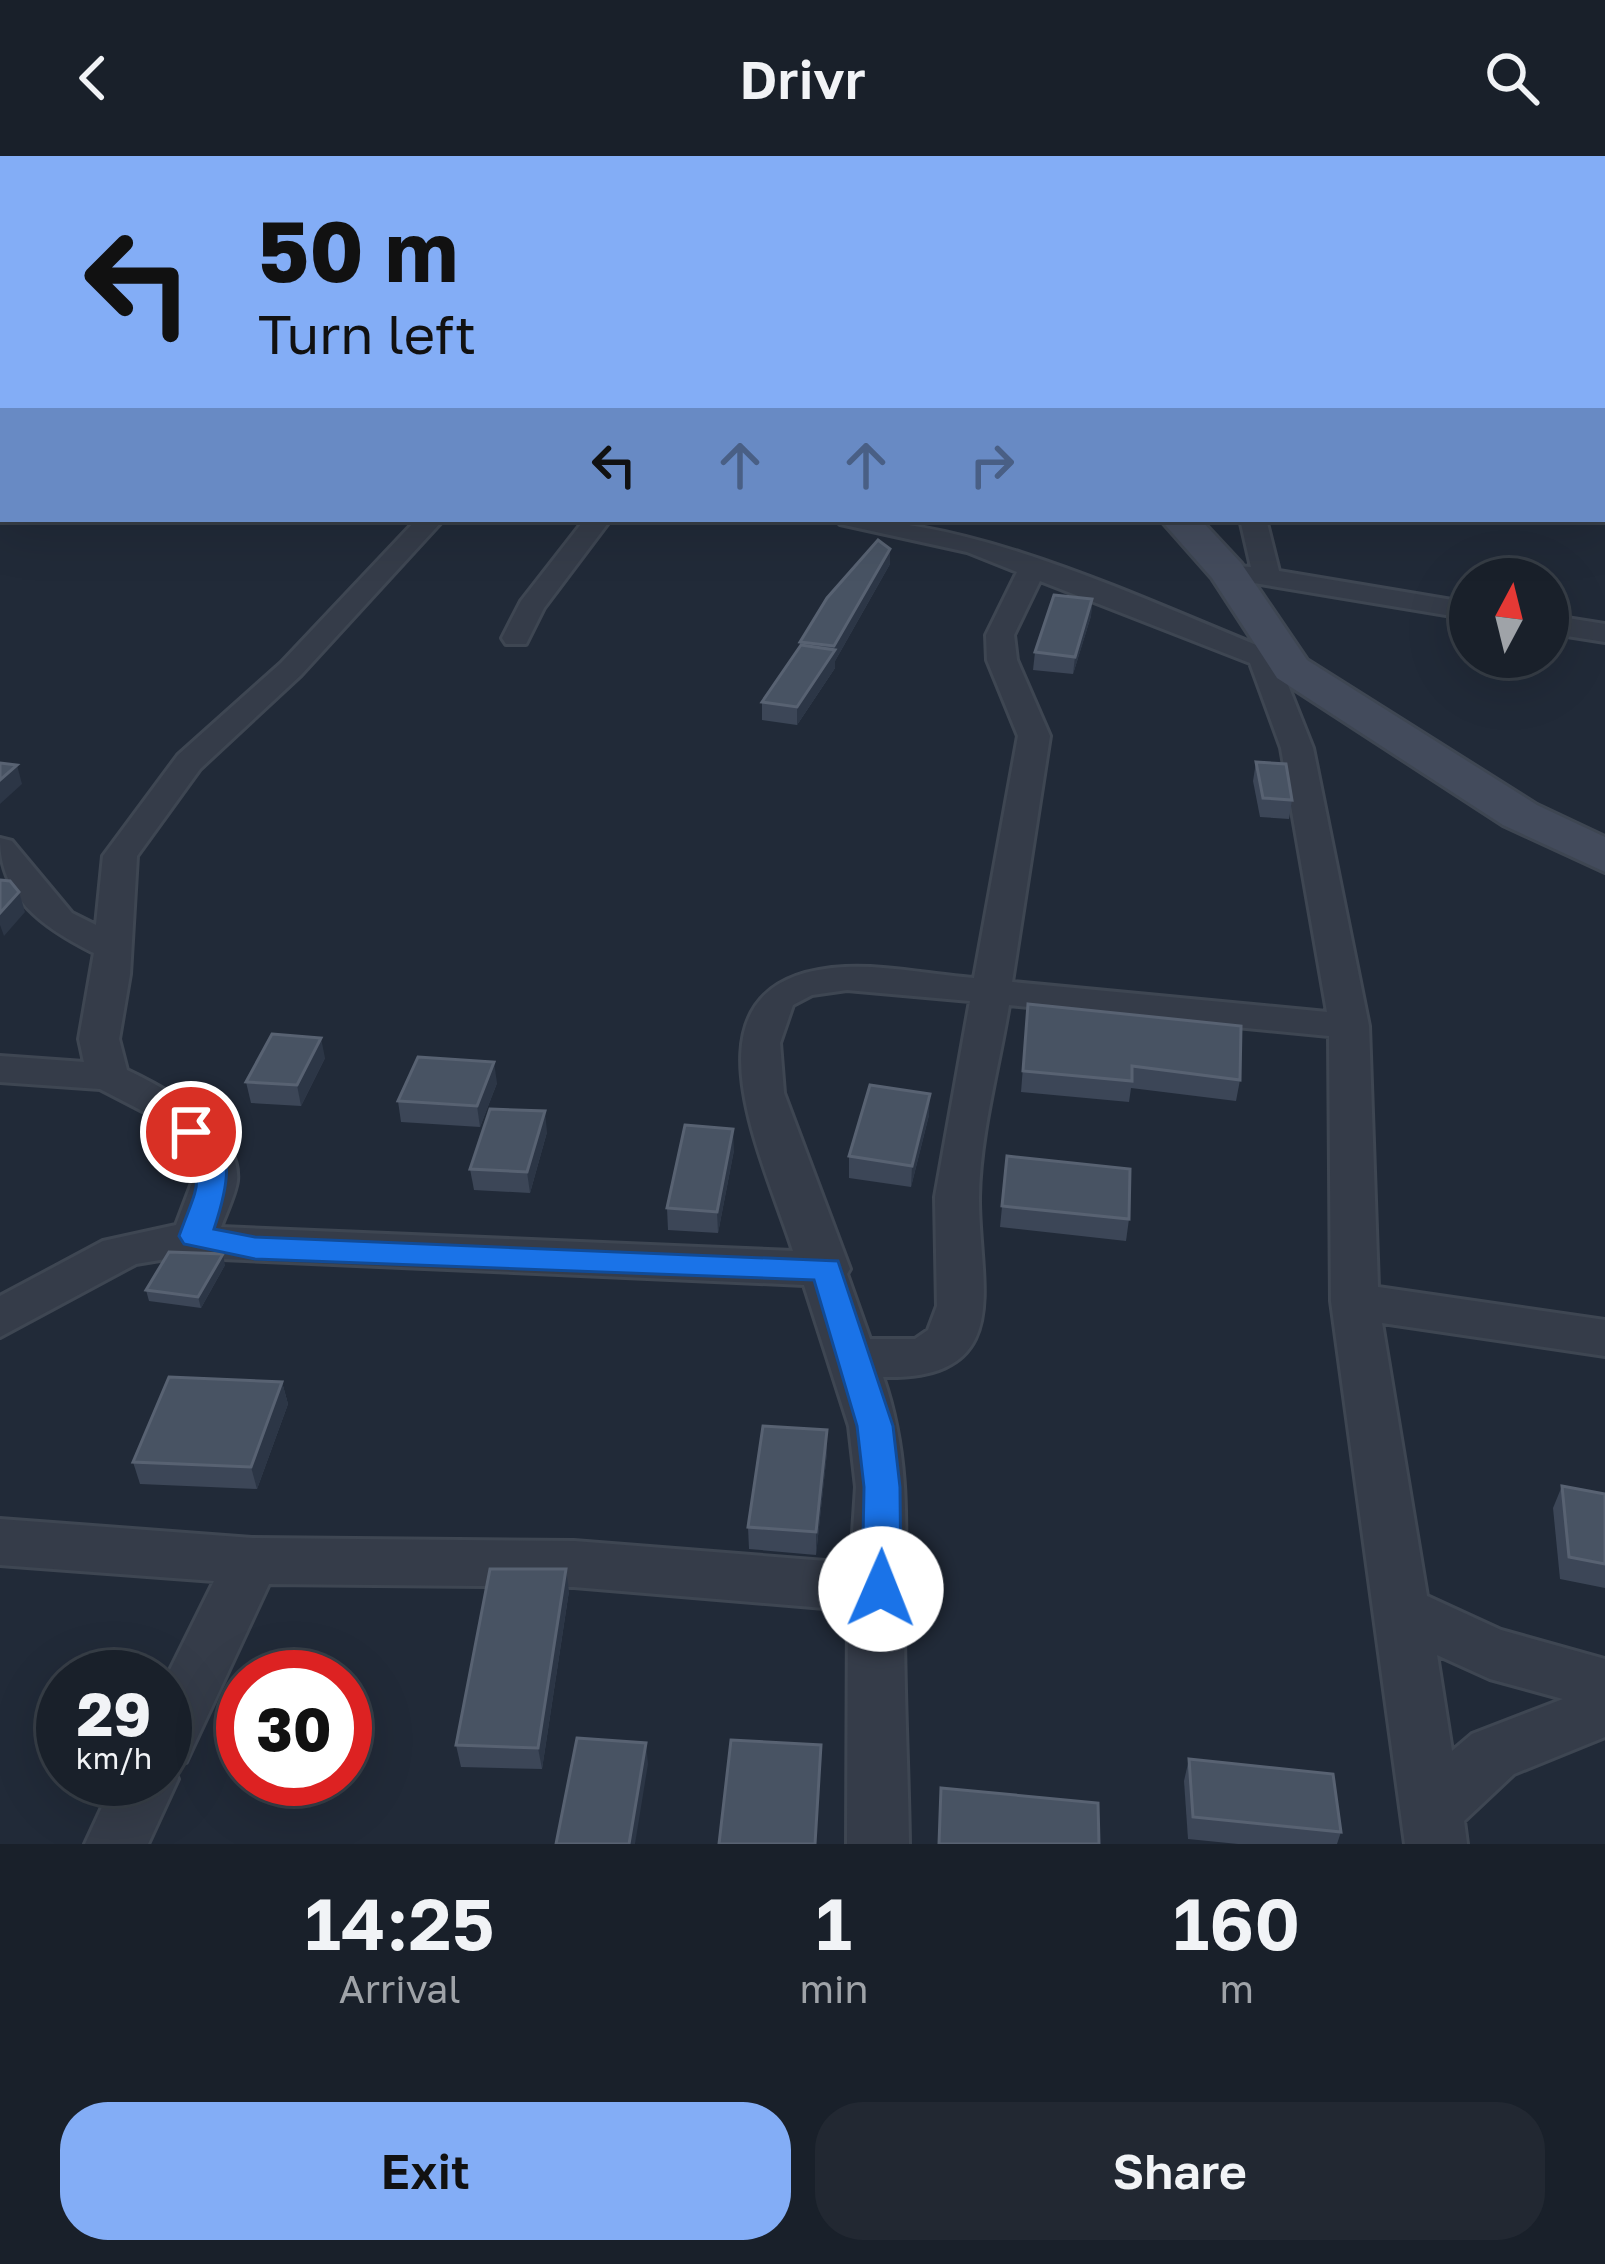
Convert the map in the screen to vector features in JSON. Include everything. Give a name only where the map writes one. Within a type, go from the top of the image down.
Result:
[{"type":"street","points":[[108,1077],[99,1039],[120,856],[189,762],[291,669],[427,522]]},
{"type":"street","points":[[516,638],[531,607],[596,522]]},
{"type":"street","points":[[1183,522],[1247,574],[1449,607]]},
{"type":"street","points":[[1253,522],[1247,574],[1278,664],[1297,748],[1348,1026],[1355,1301],[1434,1827]]},
{"type":"street","points":[[905,523],[1278,664],[1520,815],[1605,857]]},
{"type":"street","points":[[855,1358],[926,1356],[945,1345],[957,1320],[963,1272],[957,1197],[1034,736],[1002,660],[1000,635],[1032,569]]},
{"type":"street","points":[[1569,627],[1605,633]]},
{"type":"street","points":[[0,848],[58,921],[113,948]]},
{"type":"street","points":[[878,1844],[876,1622],[882,1487],[875,1426],[764,1093],[760,1043],[776,999],[802,985],[847,978],[1348,1026]]},
{"type":"street","points":[[0,1069],[108,1077],[171,1108],[211,1157],[214,1180],[195,1236]]},
{"type":"street","points":[[0,1319],[128,1248],[195,1236],[255,1248],[826,1269]]},
{"type":"street","points":[[1355,1301],[1605,1338]]},
{"type":"street","points":[[0,1541],[252,1561],[574,1564],[881,1589]]},
{"type":"street","points":[[192,1686],[252,1561]]},
{"type":"street","points":[[1405,1612],[1490,1653],[1605,1684]]},
{"type":"street","points":[[1434,1827],[1493,1754],[1605,1710]]},
{"type":"street","points":[[116,1844],[134,1806]]},
{"type":"building","points":[[878,540],[890,549],[834,646],[800,642],[827,598]]},
{"type":"building","points":[[1054,595],[1092,599],[1075,657],[1035,652]]},
{"type":"building","points":[[801,645],[835,650],[797,707],[762,702]]},
{"type":"building","points":[[1256,762],[1286,764],[1292,800],[1263,798]]},
{"type":"building","points":[[0,763],[17,765],[0,780]]},
{"type":"building","points":[[0,880],[10,881],[19,892],[0,913]]},
{"type":"building","points":[[1028,1004],[1241,1026],[1240,1080],[1132,1066],[1132,1081],[1023,1071]]},
{"type":"building","points":[[272,1034],[321,1038],[297,1085],[246,1082]]},
{"type":"building","points":[[418,1057],[494,1062],[477,1106],[398,1101]]},
{"type":"building","points":[[870,1085],[930,1094],[912,1166],[849,1156]]},
{"type":"building","points":[[490,1109],[545,1111],[527,1172],[470,1169]]},
{"type":"building","points":[[685,1125],[733,1129],[717,1212],[667,1208]]},
{"type":"building","points":[[1007,1156],[1130,1169],[1129,1219],[1002,1206]]},
{"type":"building","points":[[169,1252],[223,1254],[198,1297],[146,1290]]},
{"type":"building","points":[[169,1377],[282,1382],[251,1467],[133,1462]]},
{"type":"building","points":[[763,1426],[827,1430],[816,1532],[748,1527]]},
{"type":"building","points":[[1562,1486],[1605,1494],[1605,1564],[1569,1557]]},
{"type":"building","points":[[490,1569],[566,1569],[538,1748],[456,1745]]},
{"type":"building","points":[[577,1738],[646,1743],[629,1844],[556,1844]]},
{"type":"building","points":[[731,1740],[821,1745],[815,1844],[719,1844]]},
{"type":"building","points":[[1189,1759],[1333,1774],[1341,1832],[1193,1817]]},
{"type":"building","points":[[941,1788],[1098,1803],[1099,1844],[939,1844]]},
{"type":"route","points":[[191,1132],[211,1157],[214,1180],[195,1236],[255,1248],[826,1269],[875,1426],[882,1487],[881,1589]]}]
